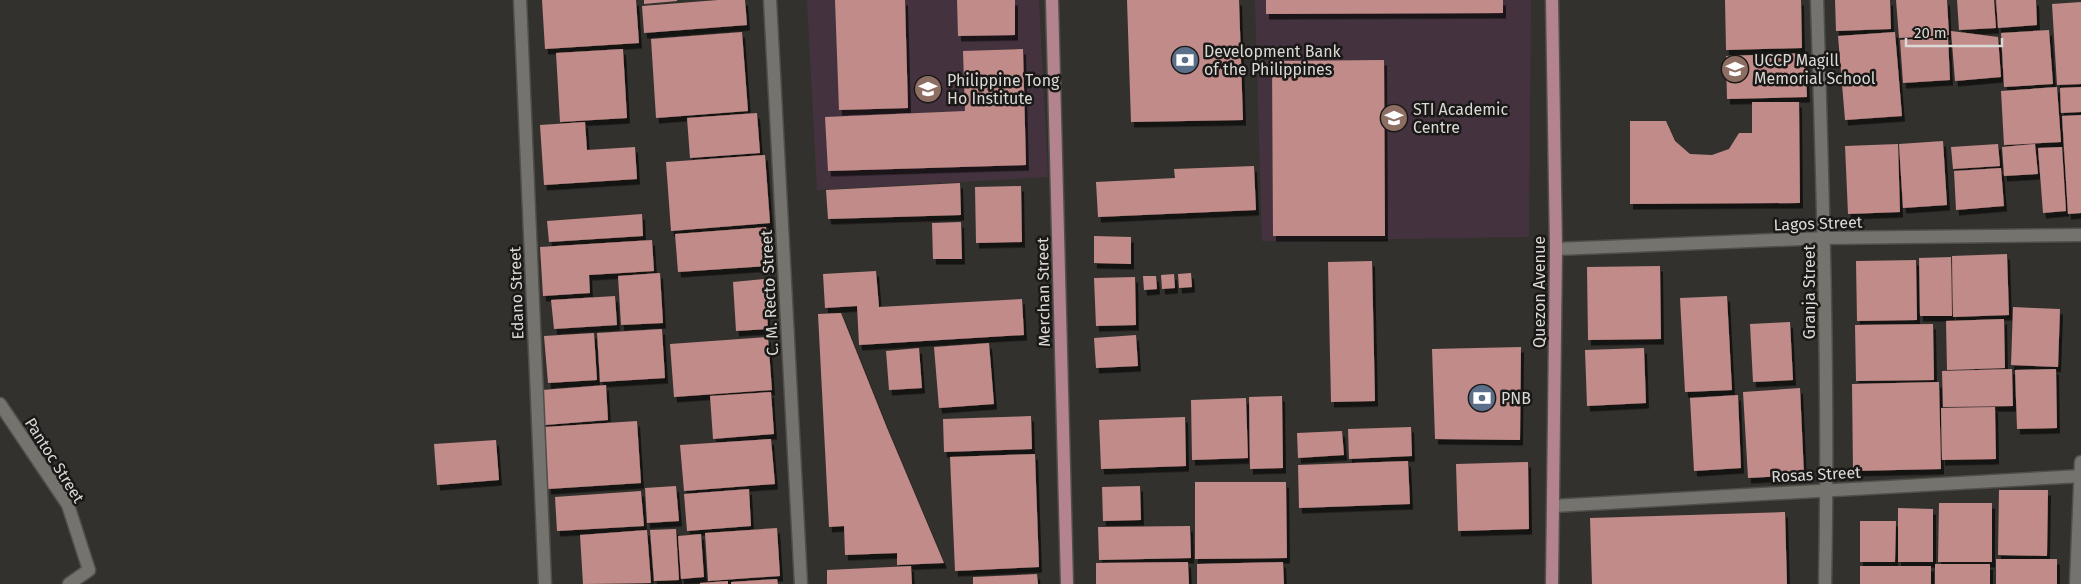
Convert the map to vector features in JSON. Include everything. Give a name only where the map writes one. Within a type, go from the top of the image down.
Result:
[{"type":"main road","name":"Merchan Street","points":[[1052,0],[1067,584]]},
{"type":"main road","name":"Quezon Avenue","points":[[1552,0],[1556,249],[1552,584]]},
{"type":"street","name":"Edano Street","points":[[520,0],[545,584]]},
{"type":"street","name":"C. M. Recto Street","points":[[770,0],[801,584]]},
{"type":"street","name":"Granja Street","points":[[1817,0],[1825,238],[1827,490],[1825,584]]},
{"type":"street","name":"Lagos Street","points":[[1556,249],[1825,238],[2081,236]]},
{"type":"street","name":"Pantoc Street","points":[[0,404],[68,505],[89,570],[69,584]]},
{"type":"street","points":[[2076,584],[2081,462]]},
{"type":"street","name":"Rosas Street","points":[[1553,506],[2081,476]]},
{"type":"shaded area","name":"Philippine Tong Ho Institute","points":[[807,0],[1039,0],[1048,177],[817,190]]},
{"type":"shaded area","name":"STI Academic Centre","points":[[1255,0],[1531,0],[1529,237],[1262,241]]},
{"type":"building","points":[[542,0],[636,0],[639,43],[545,49]]},
{"type":"building","points":[[644,0],[677,0],[677,1],[644,4]]},
{"type":"building","points":[[718,0],[745,0],[747,25],[644,33],[642,6]]},
{"type":"building","points":[[835,0],[905,0],[908,108],[839,110]]},
{"type":"building","points":[[957,0],[1015,0],[1015,35],[958,36]]},
{"type":"building","name":"Development Bank of the Philippines","points":[[1127,0],[1239,0],[1243,120],[1131,122]]},
{"type":"building","points":[[1266,0],[1503,0],[1503,13],[1266,14]]},
{"type":"building","points":[[1725,0],[1801,0],[1802,48],[1726,50]]},
{"type":"building","points":[[1835,0],[1890,0],[1891,29],[1836,31]]},
{"type":"building","points":[[1896,0],[1947,0],[1949,35],[1899,38]]},
{"type":"building","points":[[1957,0],[1994,0],[1996,28],[1959,30]]},
{"type":"building","points":[[1996,0],[2036,0],[2037,25],[1998,28]]},
{"type":"building","points":[[2081,2],[2081,84],[2057,85],[2052,4]]},
{"type":"building","points":[[2049,30],[2053,84],[2004,87],[2001,33]]},
{"type":"building","points":[[1951,31],[1998,37],[2001,77],[1955,81]]},
{"type":"building","points":[[742,32],[748,111],[656,118],[651,39]]},
{"type":"building","points":[[1895,32],[1902,116],[1845,120],[1838,36]]},
{"type":"building","points":[[1948,37],[1950,80],[1903,83],[1900,40]]},
{"type":"building","points":[[623,49],[627,118],[560,122],[556,53]]},
{"type":"building","points":[[1023,49],[1026,165],[828,171],[825,117],[965,111],[963,51]]},
{"type":"building","points":[[1805,53],[1807,97],[1727,99],[1726,56]]},
{"type":"building","points":[[1384,60],[1385,236],[1273,236],[1272,61]]},
{"type":"building","points":[[2057,87],[2061,142],[2004,145],[2001,91]]},
{"type":"building","points":[[2081,87],[2081,112],[2061,113],[2060,88]]},
{"type":"building","points":[[1752,102],[1799,102],[1800,203],[1630,204],[1630,121],[1666,121],[1675,141],[1690,154],[1712,155],[1729,149],[1739,133],[1752,133]]},
{"type":"building","points":[[757,113],[760,153],[690,158],[687,118]]},
{"type":"building","points":[[2081,115],[2081,213],[2068,214],[2062,116]]},
{"type":"building","points":[[585,122],[587,150],[635,147],[637,179],[544,185],[540,125]]},
{"type":"building","points":[[1943,141],[1947,205],[1903,208],[1899,144]]},
{"type":"building","points":[[1898,144],[1900,212],[1848,214],[1845,146]]},
{"type":"building","points":[[1998,144],[2000,166],[1953,169],[1951,147]]},
{"type":"building","points":[[2035,144],[2038,174],[2004,176],[2002,147]]},
{"type":"building","points":[[2062,147],[2066,211],[2043,213],[2038,148]]},
{"type":"building","points":[[765,155],[770,223],[671,231],[666,162]]},
{"type":"building","points":[[1254,166],[1256,210],[1098,217],[1096,182],[1175,178],[1174,169]]},
{"type":"building","points":[[2001,168],[2004,206],[1956,210],[1954,171]]},
{"type":"building","points":[[960,183],[961,215],[828,219],[826,190]]},
{"type":"building","points":[[1021,186],[1022,242],[976,243],[975,187]]},
{"type":"building","points":[[642,214],[643,236],[549,242],[547,221]]},
{"type":"building","points":[[961,222],[962,259],[933,259],[932,223]]},
{"type":"building","points":[[766,227],[769,266],[678,272],[675,234]]},
{"type":"building","points":[[1094,236],[1131,237],[1131,264],[1094,263]]},
{"type":"building","points":[[652,240],[654,271],[589,275],[590,293],[543,296],[540,247]]},
{"type":"building","points":[[2007,254],[2009,315],[1953,317],[1952,256]]},
{"type":"building","points":[[1951,257],[1952,316],[1920,316],[1919,258]]},
{"type":"building","points":[[1916,260],[1917,320],[1857,321],[1856,261]]},
{"type":"building","points":[[1372,261],[1375,401],[1331,402],[1328,262]]},
{"type":"building","points":[[1660,266],[1661,339],[1588,340],[1587,267]]},
{"type":"building","points":[[876,271],[879,307],[1022,299],[1024,335],[859,345],[857,306],[825,308],[823,274]]},
{"type":"building","points":[[660,273],[663,323],[621,325],[618,276]]},
{"type":"building","points":[[1191,273],[1192,287],[1179,288],[1178,274]]},
{"type":"building","points":[[1174,274],[1175,288],[1162,289],[1161,275]]},
{"type":"building","points":[[1143,276],[1156,276],[1157,289],[1144,290]]},
{"type":"building","points":[[1135,277],[1136,325],[1096,326],[1094,278]]},
{"type":"building","points":[[765,279],[768,329],[736,331],[733,282]]},
{"type":"building","points":[[615,296],[617,325],[554,329],[551,300]]},
{"type":"building","points":[[1727,296],[1732,390],[1685,392],[1680,298]]},
{"type":"building","points":[[2013,307],[2060,309],[2058,367],[2011,365]]},
{"type":"building","points":[[841,313],[944,563],[897,565],[897,553],[845,555],[844,526],[829,527],[818,314]]},
{"type":"building","points":[[2004,319],[2005,368],[1947,370],[1946,321]]},
{"type":"building","points":[[1790,322],[1793,380],[1753,382],[1750,324]]},
{"type":"building","points":[[1933,324],[1934,380],[1856,381],[1855,325]]},
{"type":"building","points":[[662,329],[665,378],[600,382],[597,333]]},
{"type":"building","points":[[594,333],[597,380],[548,383],[544,336]]},
{"type":"building","points":[[1136,335],[1138,366],[1096,368],[1094,338]]},
{"type":"building","points":[[768,337],[772,390],[674,397],[670,344]]},
{"type":"building","points":[[989,343],[994,404],[939,408],[934,347]]},
{"type":"building","points":[[1521,347],[1520,440],[1435,439],[1432,349]]},
{"type":"building","points":[[919,348],[922,388],[889,390],[886,351]]},
{"type":"building","points":[[1644,348],[1646,403],[1587,406],[1585,350]]},
{"type":"building","points":[[2012,369],[2013,406],[1943,407],[1942,371]]},
{"type":"building","points":[[2056,369],[2057,428],[2017,429],[2015,370]]},
{"type":"building","points":[[1939,382],[1941,469],[1853,471],[1852,384]]},
{"type":"building","points":[[606,385],[608,420],[545,425],[542,390]]},
{"type":"building","points":[[1800,388],[1804,475],[1748,478],[1743,392]]},
{"type":"building","points":[[771,392],[774,434],[713,439],[710,396]]},
{"type":"building","points":[[1738,395],[1741,468],[1694,471],[1690,398]]},
{"type":"building","points":[[1282,396],[1283,468],[1250,469],[1249,397]]},
{"type":"building","points":[[1246,398],[1248,458],[1192,460],[1191,400]]},
{"type":"building","points":[[1995,407],[1996,459],[1942,460],[1941,408]]},
{"type":"building","points":[[1031,416],[1032,449],[944,452],[943,419]]},
{"type":"building","points":[[1185,417],[1186,466],[1101,469],[1099,420]]},
{"type":"building","points":[[637,421],[641,483],[548,489],[545,427]]},
{"type":"building","points":[[1411,427],[1412,456],[1349,459],[1348,429]]},
{"type":"building","points":[[1342,431],[1344,455],[1298,458],[1297,433]]},
{"type":"building","points":[[771,439],[775,484],[684,491],[680,445]]},
{"type":"building","points":[[496,440],[499,480],[437,485],[434,444]]},
{"type":"building","points":[[1035,454],[1039,567],[955,571],[950,457]]},
{"type":"building","points":[[1408,461],[1410,504],[1299,508],[1298,465]]},
{"type":"building","points":[[1528,462],[1529,529],[1458,531],[1456,464]]},
{"type":"building","points":[[1195,482],[1286,482],[1287,558],[1195,559]]},
{"type":"building","points":[[676,486],[679,521],[647,523],[645,488]]},
{"type":"building","points":[[1140,486],[1141,520],[1103,521],[1102,487]]},
{"type":"building","points":[[749,489],[751,526],[687,531],[684,494]]},
{"type":"building","points":[[1999,490],[2048,490],[2047,556],[1998,555]]},
{"type":"building","points":[[641,491],[644,526],[557,531],[555,497]]},
{"type":"building","points":[[1939,503],[1992,503],[1992,562],[1938,562]]},
{"type":"building","points":[[1898,508],[1933,509],[1933,562],[1898,562]]},
{"type":"building","points":[[1785,512],[1787,584],[1592,584],[1590,518]]},
{"type":"building","points":[[1860,521],[1896,521],[1895,562],[1860,562]]},
{"type":"building","points":[[1190,526],[1191,558],[1099,560],[1098,527]]},
{"type":"building","points":[[777,528],[780,576],[708,581],[705,533]]},
{"type":"building","points":[[676,529],[679,580],[654,581],[650,530]]},
{"type":"building","points":[[647,530],[651,583],[583,584],[580,535]]},
{"type":"building","points":[[701,534],[704,577],[681,579],[678,536]]},
{"type":"building","points":[[1996,559],[2057,559],[2057,584],[1996,584]]},
{"type":"building","points":[[1188,562],[1189,584],[1096,584],[1096,563]]},
{"type":"building","points":[[1283,562],[1284,584],[1197,584],[1197,564]]},
{"type":"building","points":[[1935,564],[1990,564],[1990,584],[1935,584]]},
{"type":"building","points":[[911,566],[912,584],[827,584],[827,570]]},
{"type":"building","points":[[1860,566],[1931,566],[1931,584],[1860,584]]},
{"type":"building","points":[[1037,574],[1038,584],[973,584],[973,577]]},
{"type":"building","points":[[777,579],[778,584],[731,584],[731,582]]},
{"type":"building","points":[[728,581],[728,584],[700,584],[700,583]]},
{"type":"place","name":"Development Bank of the Philippines","points":[[1185,60]]},
{"type":"place","name":"UCCP Magill Memorial School","points":[[1735,69]]},
{"type":"place","name":"Philippine Tong Ho Institute","points":[[928,89]]},
{"type":"place","name":"STI Academic Centre","points":[[1394,118]]},
{"type":"place","name":"PNB","points":[[1482,398]]}]
